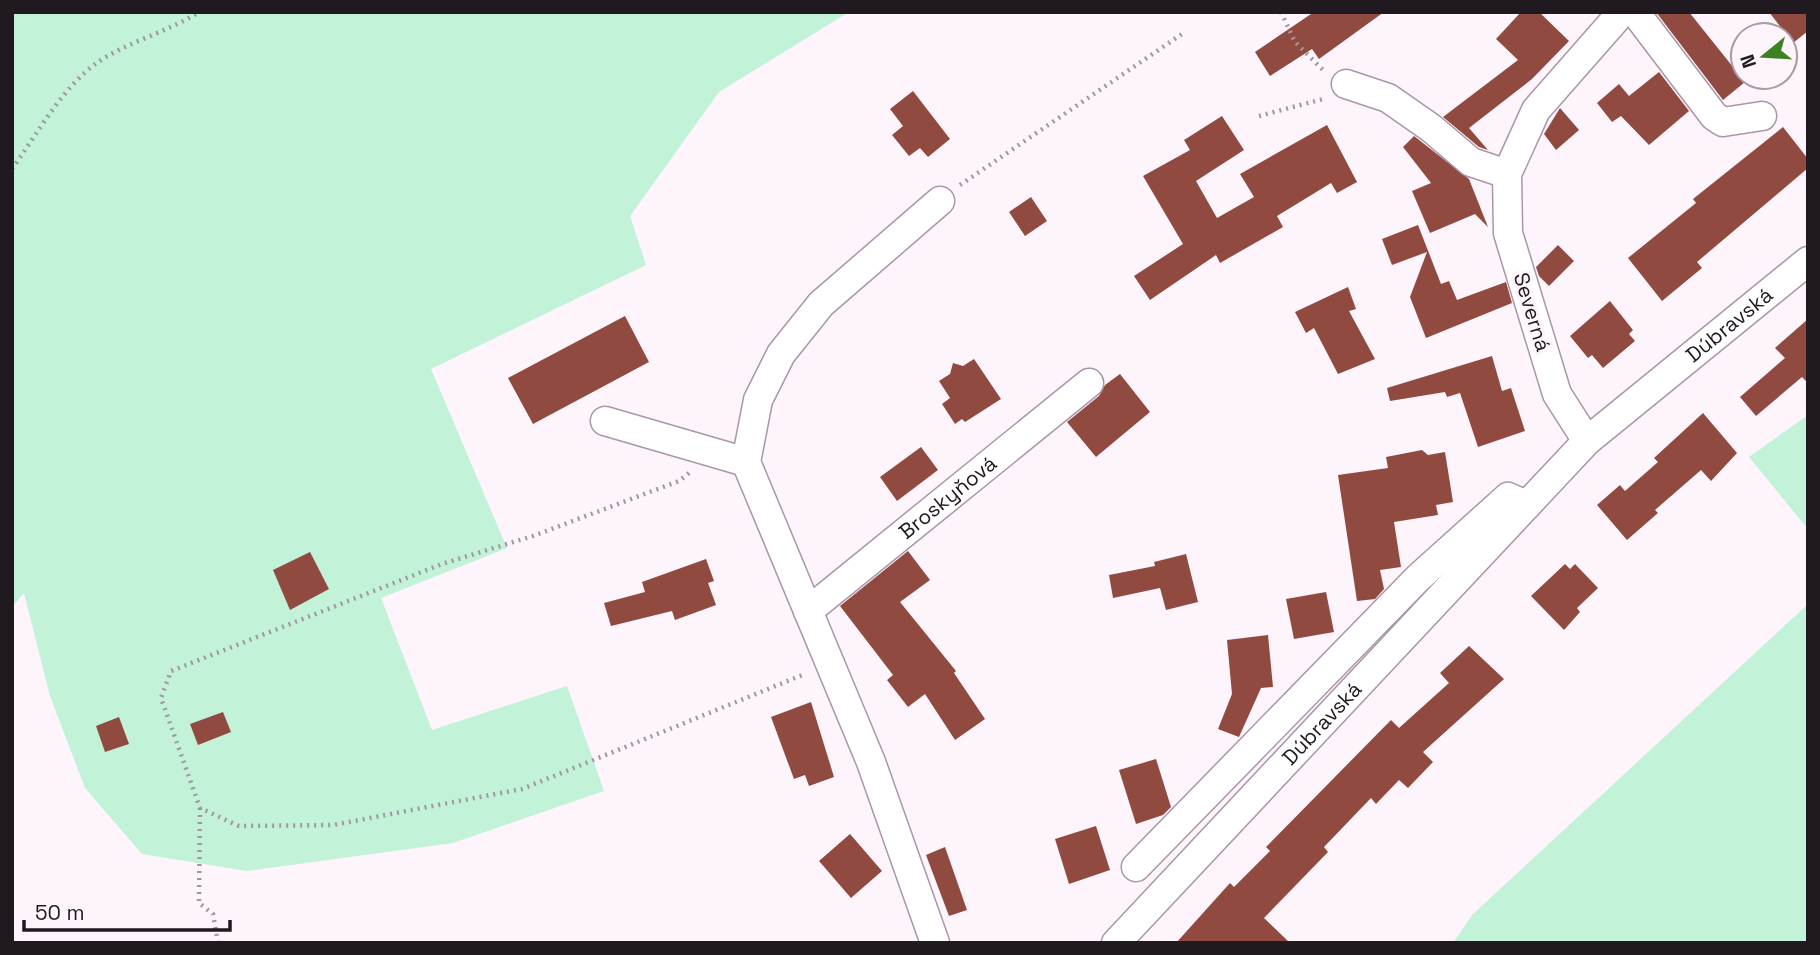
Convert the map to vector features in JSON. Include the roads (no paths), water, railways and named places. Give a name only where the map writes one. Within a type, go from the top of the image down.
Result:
[{"type":"street","name":"Severná","points":[[1587,440],[1557,394],[1508,233],[1507,174],[1536,110],[1622,12]]},
{"type":"street","points":[[1635,12],[1714,116],[1723,122],[1762,116]]},
{"type":"street","points":[[1346,84],[1388,98],[1431,128],[1471,162],[1507,174]]},
{"type":"street","points":[[935,943],[872,762],[746,462],[758,400],[781,354],[821,304],[940,201]]},
{"type":"street","name":"Dúbravská","points":[[1115,943],[1587,440],[1808,261]]},
{"type":"street","name":"Broskyňová","points":[[808,611],[1089,383]]},
{"type":"street","points":[[605,421],[746,462]]},
{"type":"street","name":"Dúbravská","points":[[1136,867],[1418,578],[1508,497],[1527,505]]}]
